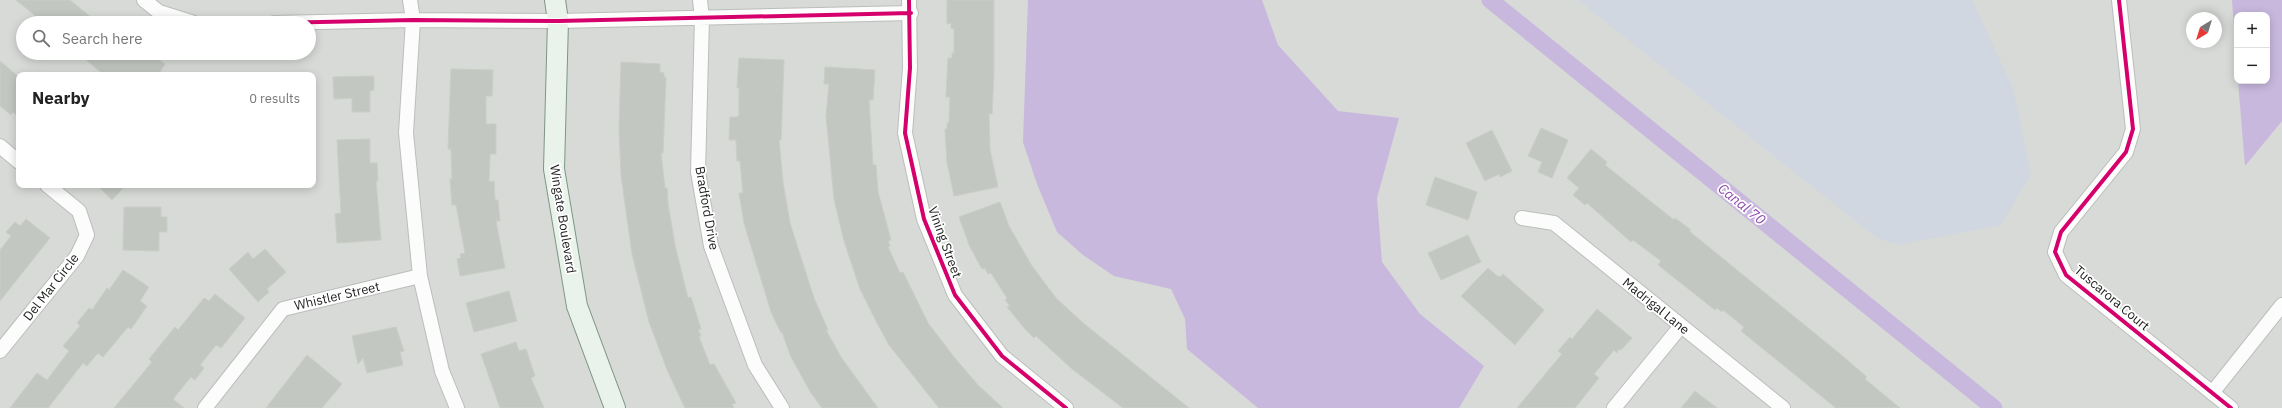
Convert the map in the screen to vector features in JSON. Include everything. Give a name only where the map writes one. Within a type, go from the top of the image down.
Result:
[{"type":"street","points":[[144,0],[159,12],[172,16]]},
{"type":"street","points":[[410,0],[413,20],[406,133],[420,276],[442,371],[457,408]]},
{"type":"street","name":"Wingate Boulevard","points":[[554,0],[558,21],[554,169],[577,306],[615,408]]},
{"type":"street","name":"Bradford Drive","points":[[700,0],[702,18],[698,172],[711,246],[755,365],[782,408]]},
{"type":"street","name":"Tuscarora Court","points":[[2119,0],[2133,129],[2126,152],[2061,232],[2055,252],[2066,275],[2231,408]]},
{"type":"street","points":[[316,22],[413,20],[558,21],[702,18],[910,7]]},
{"type":"street","name":"Vining Street","points":[[910,7],[910,68],[905,133],[924,219],[954,295],[1002,356],[1066,408]]},
{"type":"street","points":[[0,146],[16,159]]},
{"type":"street","name":"Del Mar Circle","points":[[0,351],[77,256],[87,235],[79,211],[52,188]]},
{"type":"street","name":"Madrigal Lane","points":[[1522,218],[1554,223],[1783,408]]},
{"type":"street","name":"Whistler Street","points":[[205,408],[283,309],[420,276]]},
{"type":"street","points":[[2212,392],[2282,305]]},
{"type":"street","points":[[1614,408],[1681,326]]},
{"type":"shaded area","points":[[0,0],[2282,0],[2282,408],[0,408]]},
{"type":"shaded area","points":[[1028,0],[1262,0],[1278,45],[1338,111],[1399,118],[1377,198],[1382,262],[1420,314],[1484,366],[1459,408],[1258,408],[1187,349],[1185,319],[1171,289],[1114,276],[1083,255],[1057,232],[1037,184],[1023,142]]},
{"type":"shaded area","points":[[1578,0],[1972,0],[2013,88],[2031,174],[2001,225],[1899,245],[1877,238]]},
{"type":"shaded area","points":[[2232,0],[2282,0],[2282,121],[2245,166],[2238,84],[2270,84],[2270,12],[2234,12],[2234,26]]},
{"type":"building","points":[[16,0],[70,0],[89,16],[35,16]]},
{"type":"building","points":[[947,0],[994,0],[994,74],[992,114],[989,114],[990,150],[998,187],[954,196],[947,162],[945,129],[947,129],[947,123],[949,123],[950,97],[946,97],[948,58],[952,58],[952,53],[954,53],[954,29],[951,28],[951,23],[947,24]]},
{"type":"building","points":[[739,58],[784,60],[781,140],[779,140],[783,182],[790,223],[814,298],[828,330],[826,330],[841,357],[878,408],[822,408],[811,393],[791,357],[782,332],[781,333],[771,312],[744,223],[739,193],[743,193],[740,161],[737,161],[736,140],[729,140],[730,117],[737,117],[739,115],[739,88],[737,88]]},
{"type":"building","points":[[86,60],[159,60],[165,64],[160,72],[100,72]]},
{"type":"building","points":[[0,61],[16,74],[16,114],[13,112],[11,115],[0,106]]},
{"type":"building","points":[[621,62],[660,64],[660,72],[664,73],[664,77],[666,77],[663,153],[661,153],[665,188],[667,188],[668,204],[675,245],[688,298],[691,297],[701,329],[698,330],[701,336],[699,337],[710,365],[714,364],[736,403],[732,404],[734,408],[685,408],[668,372],[649,322],[632,254],[621,175],[619,130]]},
{"type":"building","points":[[825,67],[875,70],[873,100],[869,100],[873,165],[876,165],[878,192],[891,240],[888,241],[890,246],[888,247],[900,273],[903,272],[928,323],[978,385],[1003,408],[939,408],[889,345],[875,319],[860,289],[844,241],[834,199],[826,116],[829,84],[824,84]]},
{"type":"building","points":[[451,69],[493,70],[492,96],[486,96],[486,124],[496,124],[496,154],[490,154],[489,182],[494,181],[495,200],[498,200],[500,221],[496,221],[505,268],[460,276],[457,259],[461,258],[460,254],[465,253],[456,205],[452,205],[450,179],[452,179],[451,149],[448,149]]},
{"type":"building","points":[[374,76],[374,90],[370,91],[370,112],[352,112],[352,98],[334,99],[333,77]]},
{"type":"building","points":[[1541,128],[1568,140],[1552,178],[1538,172],[1542,162],[1528,156]]},
{"type":"building","points":[[1492,130],[1512,171],[1500,177],[1499,174],[1485,181],[1466,143]]},
{"type":"building","points":[[370,139],[370,163],[377,163],[378,181],[376,181],[381,240],[337,243],[335,214],[341,213],[337,140]]},
{"type":"building","points":[[1591,149],[1607,162],[1605,165],[1674,220],[1675,218],[1691,230],[1689,231],[1839,353],[1867,377],[1865,379],[1900,408],[1836,408],[1741,331],[1744,327],[1723,310],[1722,312],[1717,308],[1715,310],[1658,265],[1661,261],[1633,240],[1631,242],[1587,203],[1585,205],[1573,195],[1579,188],[1567,178]]},
{"type":"building","points":[[1435,177],[1477,192],[1468,220],[1426,205]]},
{"type":"building","points":[[100,188],[123,188],[112,200]]},
{"type":"building","points":[[1000,202],[1009,226],[1032,266],[1056,298],[1082,322],[1189,408],[1123,408],[1072,369],[1036,336],[1034,338],[1025,329],[1007,307],[1010,306],[1005,300],[1007,298],[991,273],[988,274],[985,268],[982,269],[970,247],[959,217]]},
{"type":"building","points":[[124,207],[161,207],[161,217],[167,217],[167,232],[159,232],[159,251],[123,250]]},
{"type":"building","points":[[26,219],[50,238],[0,301],[0,250],[11,236],[6,232],[15,222],[20,226]]},
{"type":"building","points":[[1468,235],[1481,262],[1441,280],[1428,253]]},
{"type":"building","points":[[265,249],[286,272],[267,289],[269,292],[258,302],[229,269],[248,252],[253,259]]},
{"type":"building","points":[[1488,268],[1500,277],[1503,274],[1544,310],[1515,345],[1461,296]]},
{"type":"building","points":[[123,270],[149,287],[140,301],[147,306],[131,329],[128,327],[103,357],[98,353],[87,366],[83,363],[48,408],[10,408],[37,373],[47,380],[69,351],[63,346],[80,326],[77,323],[89,308],[92,310],[107,288],[109,290]]},
{"type":"building","points":[[509,291],[517,321],[474,332],[466,303]]},
{"type":"building","points":[[215,294],[245,318],[221,348],[216,345],[200,365],[204,368],[195,380],[191,377],[173,399],[184,408],[114,408],[152,362],[149,359],[175,327],[178,330],[204,298],[209,301]]},
{"type":"building","points":[[1597,309],[1632,338],[1621,350],[1619,349],[1617,353],[1614,350],[1594,374],[1599,378],[1575,408],[1517,408],[1562,354],[1558,351],[1570,337],[1572,339]]},
{"type":"building","points":[[396,327],[404,351],[400,352],[403,365],[367,373],[363,358],[358,364],[352,336]]},
{"type":"building","points":[[516,342],[519,351],[526,349],[535,376],[531,378],[544,408],[500,408],[481,354]]},
{"type":"building","points":[[307,355],[342,384],[322,408],[266,408]]},
{"type":"building","points":[[1695,391],[1717,408],[1681,408]]},
{"type":"waterway","name":"Canal 70","points":[[1490,0],[1994,408]]},
{"type":"cycle path","points":[[909,0],[910,68],[905,133],[924,219],[955,295],[1002,356],[1066,408]]},
{"type":"cycle path","points":[[2119,0],[2133,129],[2126,152],[2061,232],[2055,252],[2066,275],[2231,408]]},
{"type":"cycle path","points":[[316,22],[413,20],[558,21],[911,13]]}]
